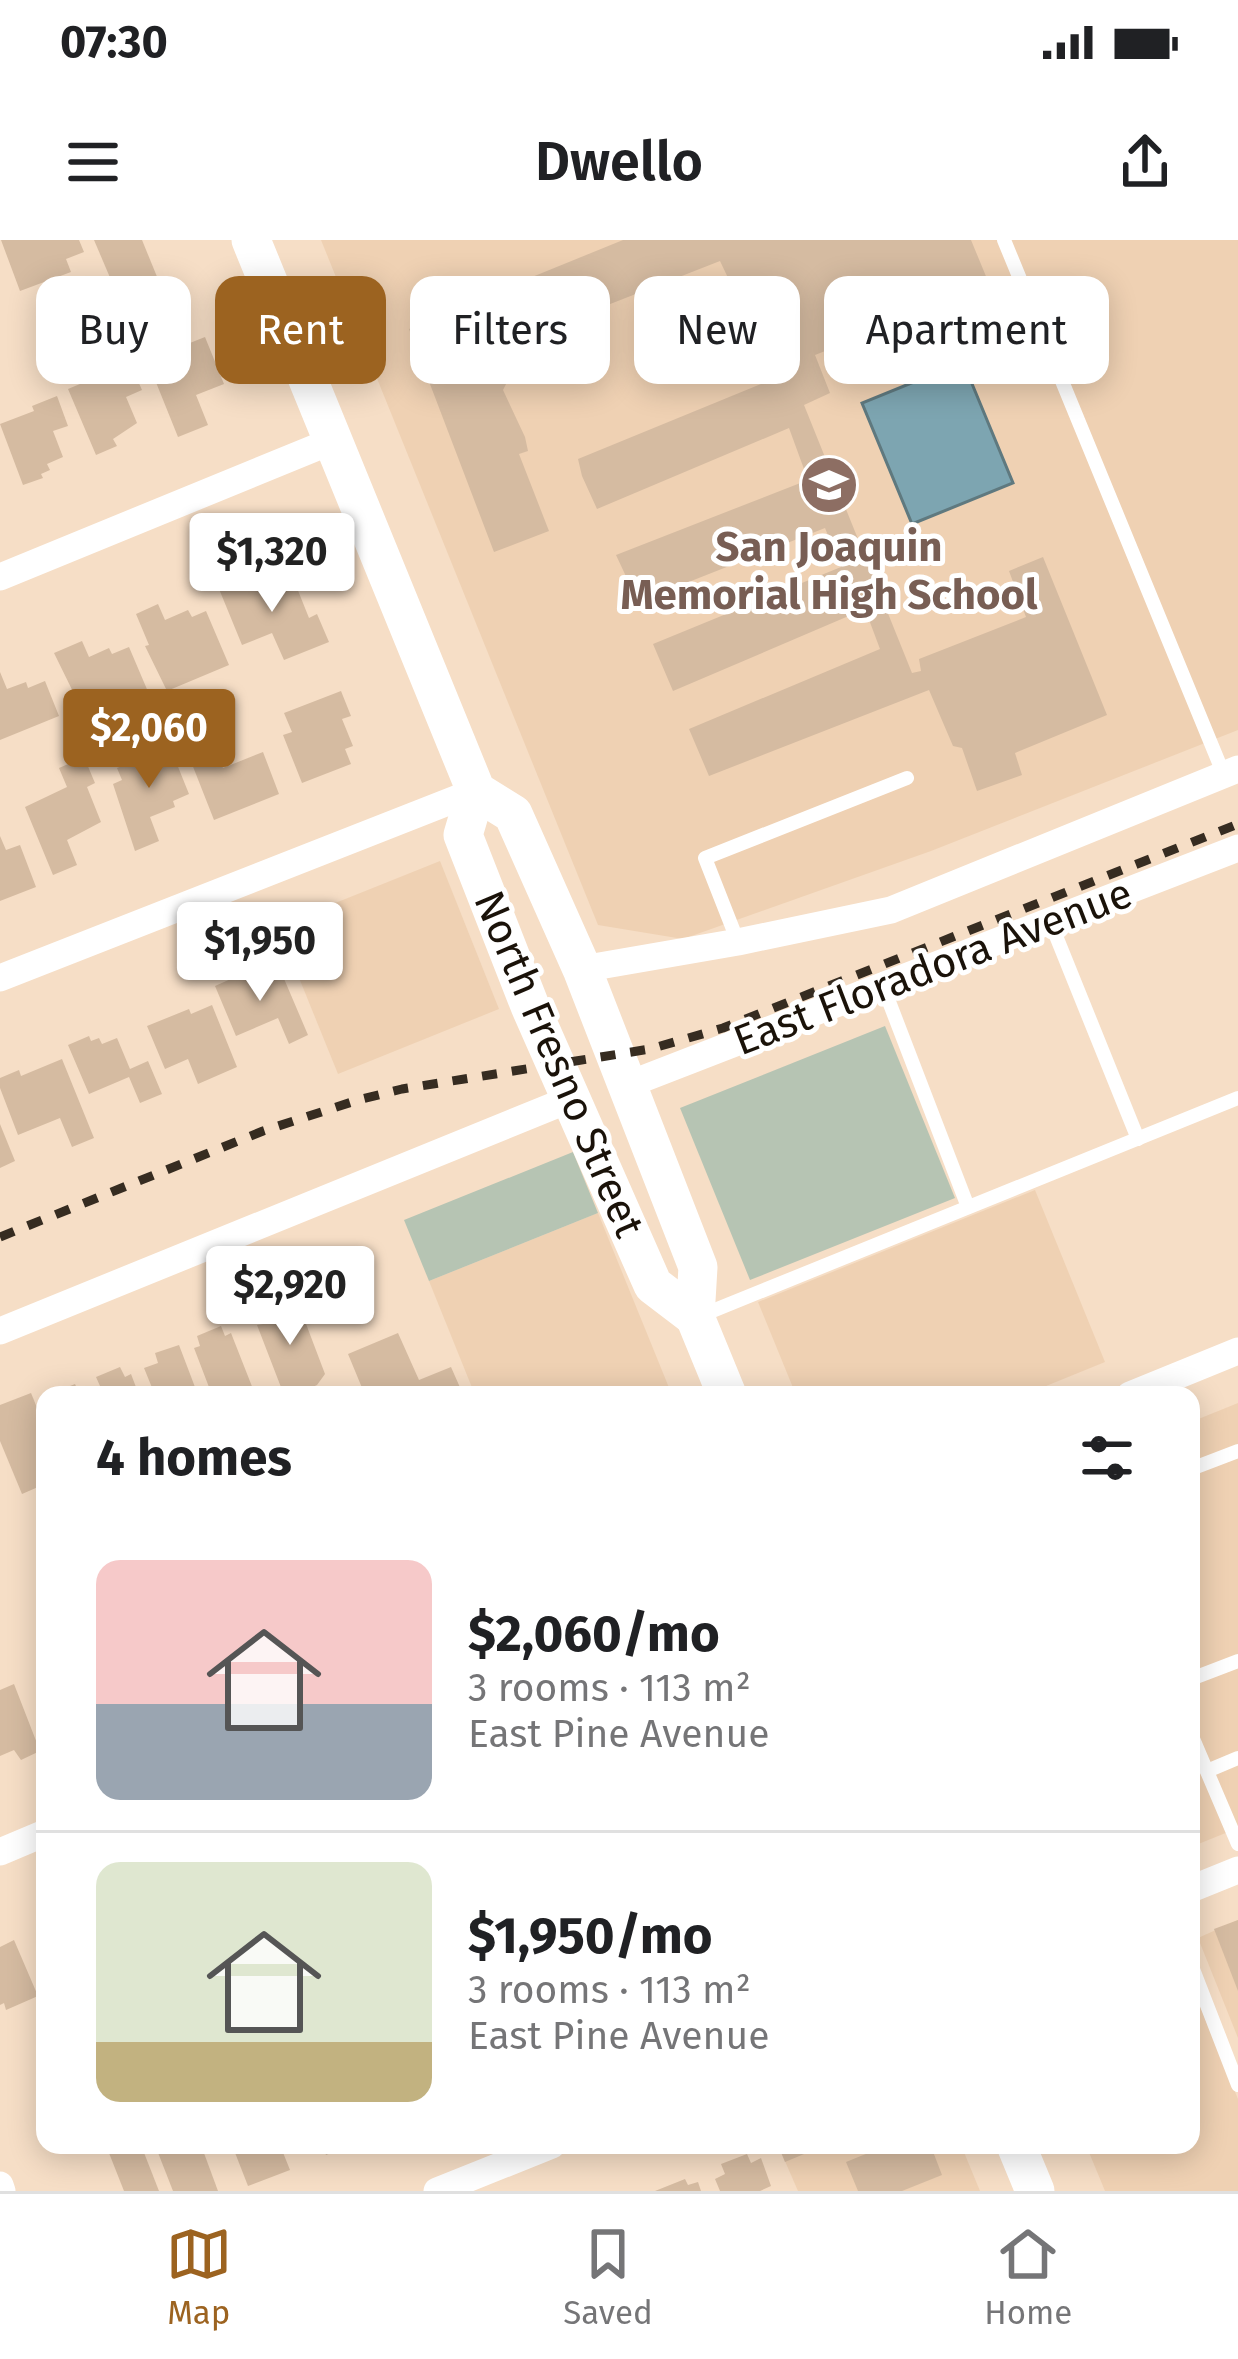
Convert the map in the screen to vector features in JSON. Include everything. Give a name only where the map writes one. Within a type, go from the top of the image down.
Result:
[{"type":"main road","name":"North Fresno Street","points":[[251,240],[476,791],[513,814],[582,969],[698,1268],[695,1318],[724,1386]]},
{"type":"main road","name":"North Fresno Street","points":[[476,791],[463,835],[505,946],[653,1286],[695,1318]]},
{"type":"main road","points":[[463,835],[523,934],[574,1062],[603,1084],[627,1085]]},
{"type":"main road","points":[[1020,2154],[1035,2191]]},
{"type":"street","points":[[0,577],[332,441]]},
{"type":"street","name":"East Floradora Avenue","points":[[582,969],[891,910],[1231,772]]},
{"type":"street","points":[[0,978],[476,791]]},
{"type":"street","name":"East Floradora Avenue","points":[[627,1085],[1238,848]]},
{"type":"street","points":[[0,1331],[573,1098]]},
{"type":"street","points":[[1153,1386],[1238,1352]]},
{"type":"street","points":[[0,1852],[36,1837]]},
{"type":"street","points":[[1200,1885],[1238,1870]]},
{"type":"street","points":[[437,2191],[530,2154]]},
{"type":"lane","points":[[1004,240],[1231,772]]},
{"type":"lane","points":[[738,942],[705,858],[907,778]]},
{"type":"lane","points":[[1051,921],[1138,1139]]},
{"type":"lane","points":[[883,986],[968,1207]]},
{"type":"lane","points":[[695,1318],[1238,1098]]},
{"type":"lane","points":[[1200,1466],[1238,1451]]},
{"type":"lane","points":[[1200,1676],[1238,1661]]},
{"type":"lane","points":[[1200,1755],[1238,1844]]},
{"type":"lane","points":[[1207,1771],[1238,1759]]},
{"type":"lane","points":[[1200,1987],[1238,2085]]},
{"type":"shaded area","name":"San Joaquin Memorial High School","points":[[321,240],[1238,240],[1238,730],[931,851],[683,939],[598,925],[379,384],[386,384],[386,276],[336,276]]},
{"type":"shaded area","points":[[440,861],[499,1009],[338,1074],[278,926]]},
{"type":"shaded area","points":[[1035,1190],[1105,1362],[1046,1386],[792,1386],[758,1302]]},
{"type":"shaded area","points":[[598,1213],[668,1386],[471,1386],[429,1281]]},
{"type":"shaded area","points":[[1238,1403],[1238,1828],[1200,1843],[1200,1418]]},
{"type":"shaded area","points":[[1238,1920],[1238,2038],[1200,1943],[1200,1937]]},
{"type":"shaded area","points":[[1200,2006],[1238,2099],[1238,2191],[1105,2191],[1090,2154],[1200,2154]]},
{"type":"shaded area","points":[[782,2154],[965,2154],[980,2191],[798,2191]]},
{"type":"green space","points":[[885,1026],[955,1198],[750,1280],[680,1108]]},
{"type":"green space","points":[[573,1152],[598,1213],[429,1281],[404,1220]]},
{"type":"water","points":[[909,384],[972,384],[1013,483],[912,524],[862,403]]},
{"type":"building","points":[[1,240],[79,240],[84,252],[66,259],[71,272],[36,276],[36,285],[20,291]]},
{"type":"building","points":[[94,240],[142,240],[157,276],[109,276]]},
{"type":"building","points":[[623,240],[971,240],[986,276],[824,276],[824,351],[815,355],[830,393],[804,405],[912,673],[921,671],[919,659],[1026,617],[1009,571],[1043,557],[1107,715],[1015,753],[1022,775],[977,791],[962,748],[953,746],[929,690],[709,776],[689,729],[880,649],[865,609],[673,691],[653,644],[841,567],[825,528],[638,602],[616,555],[808,480],[789,428],[597,509],[578,459],[761,384],[800,384],[800,276],[727,276],[720,261],[682,276],[634,276],[634,295],[610,304],[610,276],[535,276]]},
{"type":"building","points":[[205,337],[215,362],[215,384],[224,384],[196,395],[208,425],[178,437],[157,384],[191,384],[191,343]]},
{"type":"building","points":[[80,384],[139,384],[142,390],[126,397],[137,423],[113,439],[117,446],[96,455],[68,389]]},
{"type":"building","points":[[430,384],[506,384],[503,390],[528,451],[519,454],[549,531],[494,552]]},
{"type":"building","points":[[57,396],[68,426],[53,431],[63,457],[47,464],[50,470],[41,474],[43,478],[23,485],[0,424]]},
{"type":"building","points":[[247,572],[253,588],[293,578],[309,618],[317,614],[329,642],[284,660],[272,633],[242,645],[217,584]]},
{"type":"building","points":[[158,604],[165,620],[188,610],[192,617],[206,611],[229,665],[167,691],[145,646],[149,645],[136,614]]},
{"type":"building","points":[[82,641],[89,657],[109,648],[112,654],[129,647],[149,694],[104,713],[99,700],[81,708],[54,653]]},
{"type":"building","points":[[0,672],[7,689],[45,681],[59,716],[0,740]]},
{"type":"building","points":[[341,691],[351,716],[342,719],[353,746],[345,749],[351,764],[302,783],[283,735],[292,732],[284,713]]},
{"type":"building","points":[[166,737],[189,794],[173,801],[175,807],[150,817],[159,841],[135,851],[113,784],[122,780],[117,768],[147,756],[143,746]]},
{"type":"building","points":[[215,748],[223,768],[263,752],[279,794],[214,820],[190,759]]},
{"type":"building","points":[[84,757],[95,783],[87,787],[101,822],[67,840],[77,865],[53,875],[25,807],[67,787],[59,768]]},
{"type":"building","points":[[0,836],[6,850],[20,845],[36,887],[0,901]]},
{"type":"building","points":[[260,966],[267,981],[282,974],[308,1035],[289,1044],[278,1018],[236,1036],[215,986]]},
{"type":"building","points":[[212,1005],[237,1067],[198,1084],[188,1059],[165,1069],[147,1026]]},
{"type":"building","points":[[89,1036],[102,1044],[117,1038],[130,1069],[148,1061],[162,1094],[140,1103],[129,1077],[89,1094],[68,1045]]},
{"type":"building","points":[[62,1059],[94,1138],[72,1147],[60,1118],[18,1135],[0,1088],[0,1078],[19,1070],[21,1076]]},
{"type":"building","points":[[0,1124],[15,1161],[0,1168]]},
{"type":"building","points":[[288,1300],[296,1311],[300,1308],[325,1374],[317,1385],[281,1386],[257,1325],[263,1324],[258,1311]]},
{"type":"building","points":[[221,1326],[225,1336],[231,1333],[252,1386],[209,1386],[194,1348],[200,1346],[197,1336]]},
{"type":"building","points":[[398,1333],[419,1380],[451,1367],[459,1386],[361,1386],[348,1354]]},
{"type":"building","points":[[179,1345],[195,1386],[151,1386],[144,1368],[158,1363],[155,1353]]},
{"type":"building","points":[[120,1367],[125,1377],[131,1374],[136,1386],[100,1386],[96,1377]]},
{"type":"building","points":[[31,1393],[36,1405],[36,1488],[22,1494],[0,1441],[0,1405]]},
{"type":"building","points":[[14,1684],[36,1741],[36,1753],[21,1760],[14,1750],[0,1756],[0,1690]]},
{"type":"building","points":[[1238,1920],[1238,1991],[1214,1929]]},
{"type":"building","points":[[14,1940],[36,1991],[36,1997],[6,2010],[4,2003],[0,2005],[0,1947]]},
{"type":"building","points":[[109,2154],[145,2154],[159,2191],[124,2191]]},
{"type":"building","points":[[159,2154],[204,2154],[218,2191],[173,2191]]},
{"type":"building","points":[[236,2154],[284,2154],[290,2170],[248,2186]]},
{"type":"building","points":[[747,2154],[751,2163],[761,2158],[771,2186],[760,2191],[720,2191],[715,2179],[725,2174],[721,2164]]},
{"type":"building","points":[[866,2154],[934,2154],[942,2175],[902,2191],[858,2191],[846,2162]]},
{"type":"building","points":[[685,2179],[688,2185],[698,2182],[701,2191],[655,2191]]},
{"type":"railway","points":[[0,1237],[263,1131],[358,1100],[650,1049],[723,1028],[1238,824]]},
{"type":"place","name":"San Joaquin Memorial High School","points":[[829,485]]}]
